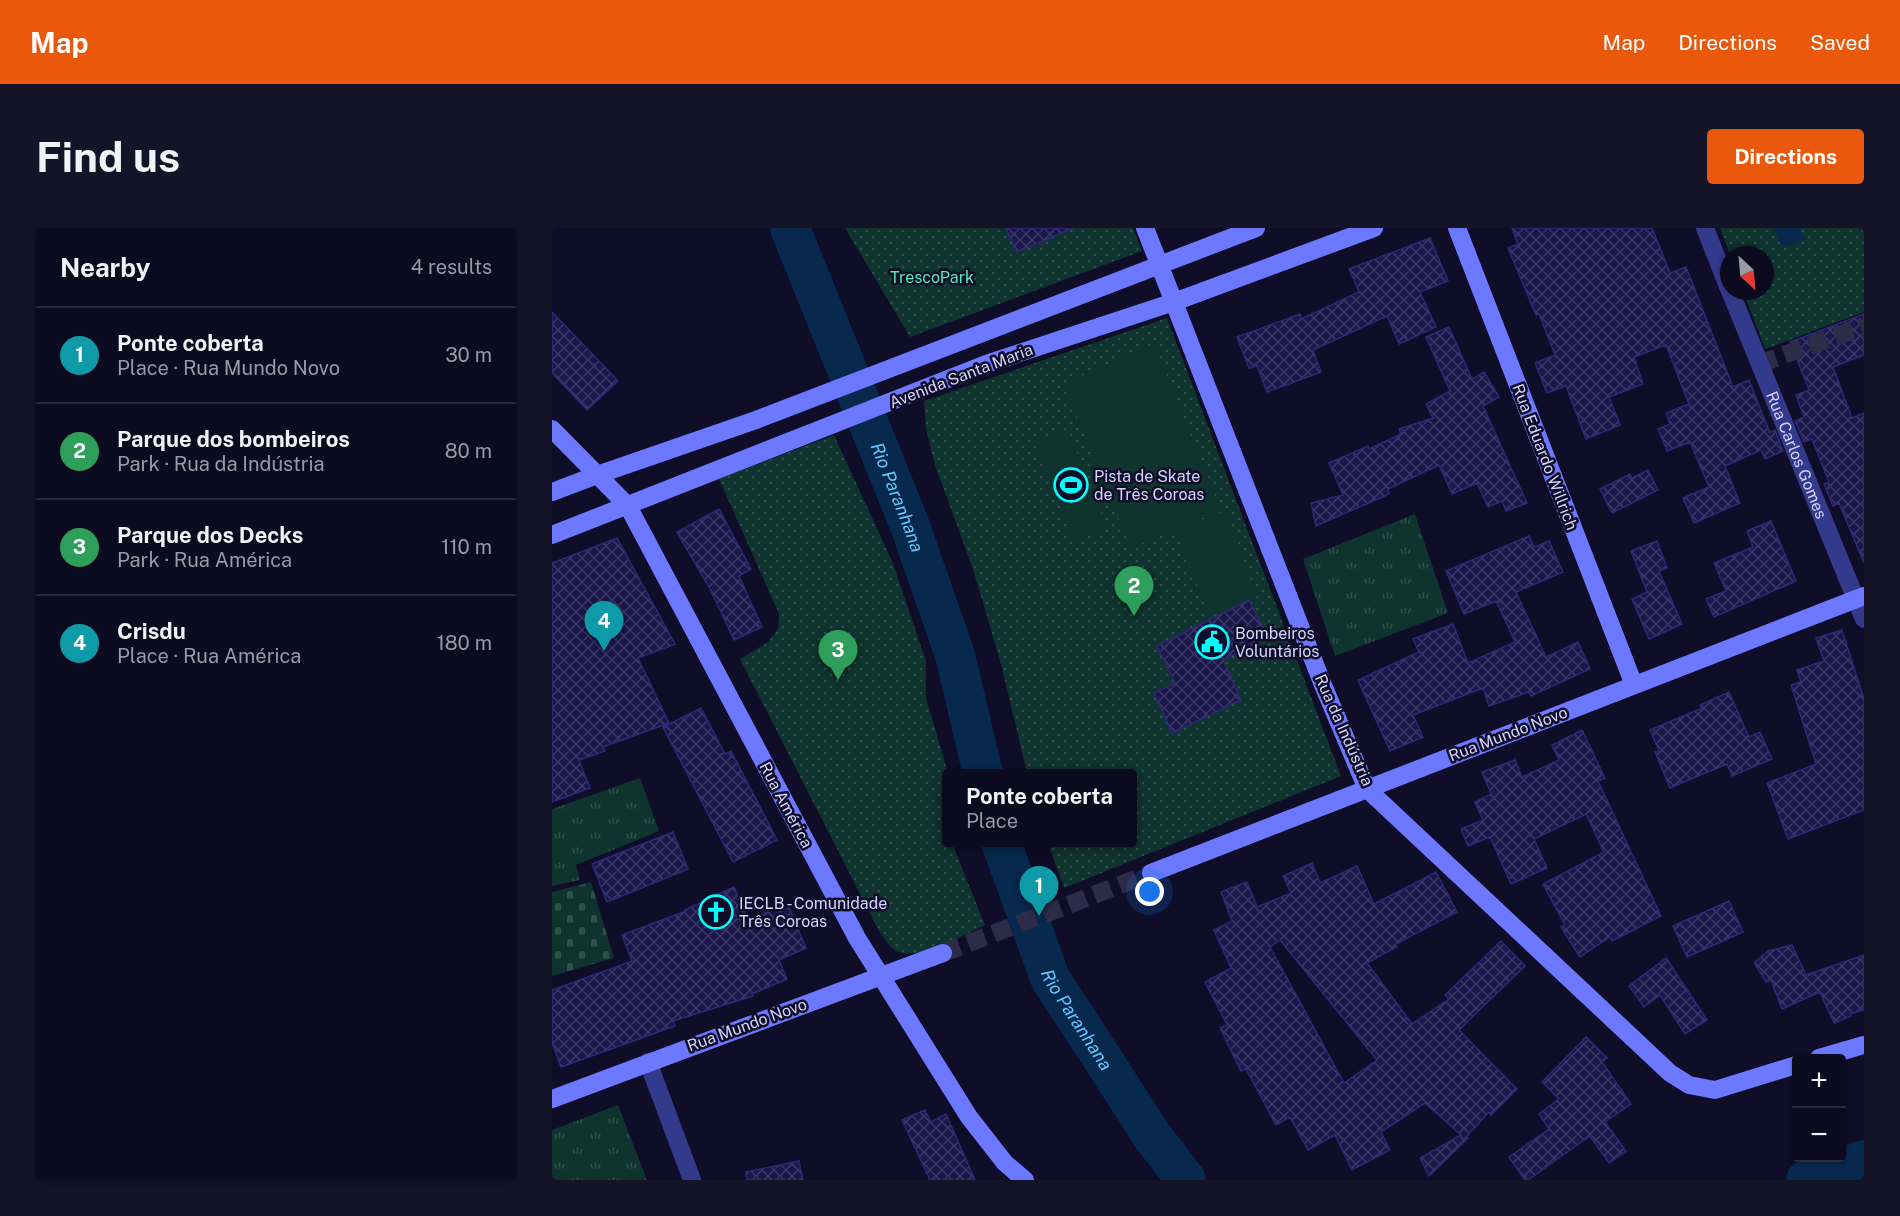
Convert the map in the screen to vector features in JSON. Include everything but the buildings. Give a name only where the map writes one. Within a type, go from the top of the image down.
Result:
[{"type":"main road","name":"Rua da Indústria","points":[[1145,228],[1323,685],[1367,789],[1670,1073],[1689,1085],[1715,1090],[1792,1067]]},
{"type":"main road","name":"Avenida Santa Maria","points":[[552,492],[756,420],[1256,228]]},
{"type":"main road","name":"Avenida Santa Maria","points":[[552,535],[986,364],[1174,302],[1374,228]]},
{"type":"main road","name":"Rua Eduardo Willrich","points":[[1457,228],[1634,685]]},
{"type":"main road","name":"Rua América","points":[[552,429],[628,506],[857,938],[969,1117],[1005,1163],[1025,1180]]},
{"type":"main road","name":"Rua Mundo Novo","points":[[1151,873],[1860,598]]},
{"type":"main road","name":"Rua Mundo Novo","points":[[552,1099],[943,953]]},
{"type":"main road","points":[[1835,1054],[1864,1045]]},
{"type":"street","name":"Rua Carlos Gomes","points":[[1705,228],[1720,267]]},
{"type":"street","name":"Rua Carlos Gomes","points":[[1733,300],[1860,598],[1864,619]]},
{"type":"street","points":[[648,1062],[692,1180]]},
{"type":"green space","name":"TrescoPark","points":[[845,228],[1133,228],[1142,251],[910,337]]},
{"type":"green space","points":[[1720,228],[1864,228],[1864,312],[1765,349],[1746,300],[1774,300],[1774,246],[1727,246]]},
{"type":"green space","points":[[1167,318],[1341,776],[1064,888],[1049,847],[1137,847],[1137,769],[1026,769],[1001,664],[973,569],[935,465],[926,429],[924,401]]},
{"type":"green space","points":[[1154,343],[1221,510],[1191,523],[1226,511],[1257,597],[1208,615],[1177,529],[1131,548],[1063,384]]},
{"type":"green space","name":"Pista de Skate de Três Coroas","points":[[1068,430],[1107,527],[1074,541],[1034,442]]},
{"type":"green space","points":[[834,435],[892,561],[926,661],[926,698],[947,769],[942,769],[942,847],[954,847],[985,925],[941,946],[916,953],[896,951],[880,933],[740,659],[768,642],[778,629],[779,614],[719,479]]},
{"type":"green space","points":[[1415,514],[1448,613],[1335,656],[1303,559]]},
{"type":"green space","points":[[640,778],[659,831],[576,865],[580,880],[552,886],[552,809]]},
{"type":"green space","points":[[591,882],[614,958],[552,976],[552,892]]},
{"type":"green space","points":[[618,1105],[647,1180],[552,1180],[552,1130]]},
{"type":"water","points":[[1774,228],[1800,228],[1805,239],[1782,248]]},
{"type":"waterway","name":"Rio Paranhana","points":[[790,228],[910,526],[955,655],[982,769]]},
{"type":"waterway","name":"Rio Paranhana","points":[[1003,847],[1050,978],[1153,1137],[1186,1180]]},
{"type":"waterway","name":"Rio Paranhana","points":[[1806,1180],[1864,1160]]},
{"type":"tunnel","points":[[1759,364],[1864,326]]},
{"type":"tunnel","points":[[943,953],[1151,873]]},
{"type":"place","name":"Pista de Skate de Três Coroas","points":[[1071,485]]},
{"type":"place","name":"Parque dos bombeiros","points":[[1134,616]]},
{"type":"place","name":"Bombeiros Voluntários","points":[[1212,642]]},
{"type":"place","name":"Crisdu","points":[[604,651]]},
{"type":"place","name":"Parque dos Decks","points":[[838,680]]},
{"type":"place","name":"IECLB - Comunidade Três Coroas","points":[[716,912]]},
{"type":"place","name":"Ponte coberta","points":[[1039,916]]}]
